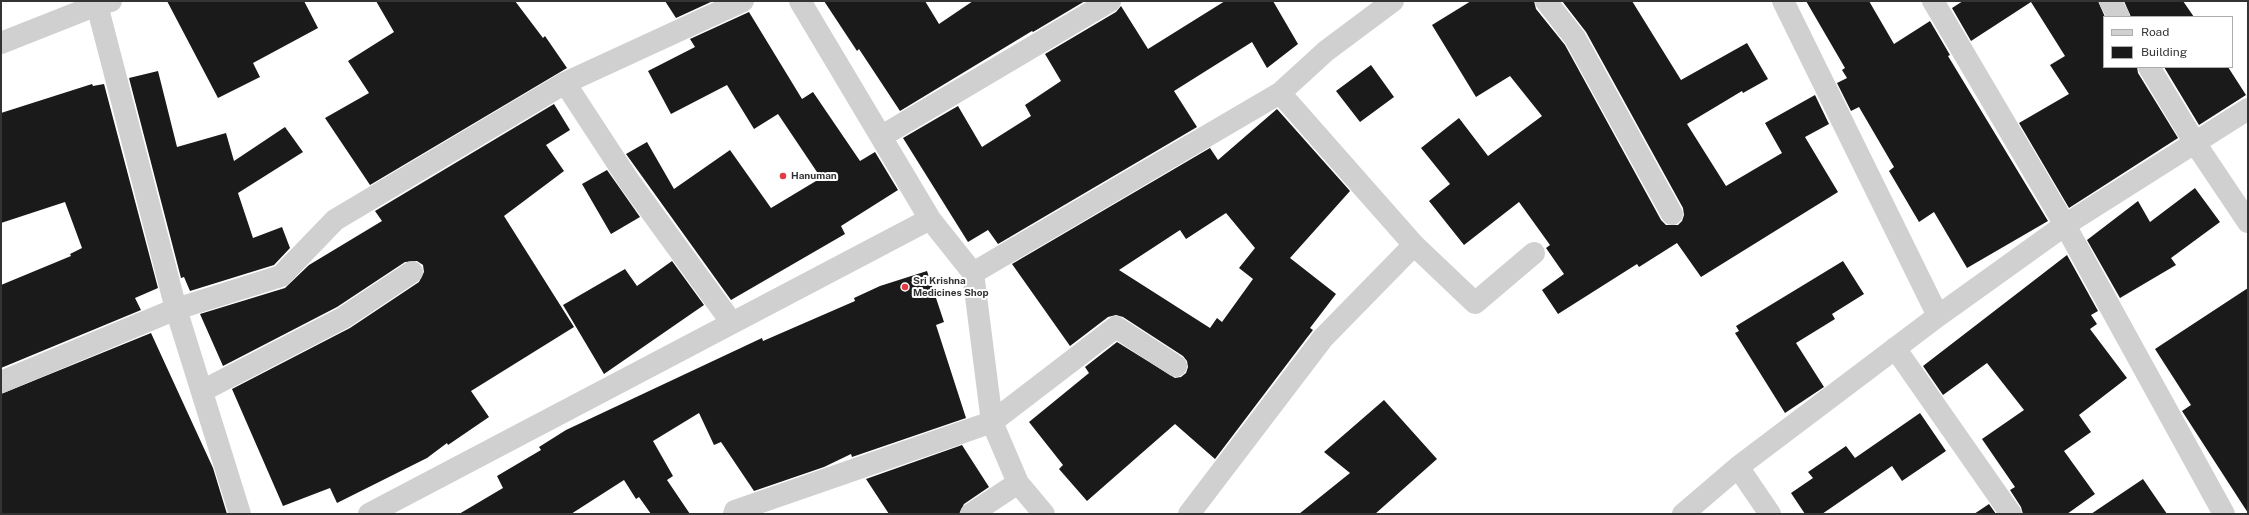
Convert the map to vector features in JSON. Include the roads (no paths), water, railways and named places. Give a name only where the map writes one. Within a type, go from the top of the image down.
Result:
[{"type":"street","points":[[1,382],[176,310],[281,276],[335,220],[565,83],[743,1]]},
{"type":"street","points":[[800,1],[882,136],[930,219],[973,273],[992,422],[1018,483],[1044,514]]},
{"type":"street","points":[[882,136],[1110,1]]},
{"type":"street","points":[[973,273],[1280,93],[1326,51],[1393,1]]},
{"type":"street","points":[[1546,1],[1575,38],[1672,214]]},
{"type":"street","points":[[1783,1],[1938,316]]},
{"type":"street","points":[[1933,1],[2065,225],[2224,514]]},
{"type":"street","points":[[2110,1],[2118,16]]},
{"type":"street","points":[[1,44],[104,3],[176,310],[240,514]]},
{"type":"street","points":[[2150,68],[2195,143],[2248,222]]},
{"type":"street","points":[[565,83],[629,181],[732,323]]},
{"type":"street","points":[[1280,93],[1414,245],[1475,303],[1534,252]]},
{"type":"street","points":[[1683,514],[1738,467],[1938,316],[2065,225],[2248,109]]},
{"type":"street","points":[[369,514],[930,219]]},
{"type":"street","points":[[1188,514],[1323,338],[1414,245]]},
{"type":"street","points":[[202,391],[343,318],[412,272]]},
{"type":"street","points":[[734,514],[742,509],[992,422],[1116,327],[1176,366]]},
{"type":"street","points":[[1895,348],[2011,514]]},
{"type":"street","points":[[1738,467],[1770,514]]},
{"type":"street","points":[[971,514],[1018,483]]},
{"type":"place","name":"Hanuman","points":[[783,176]]},
{"type":"place","name":"Sri Krishna Medicines Shop","points":[[905,287]]}]
